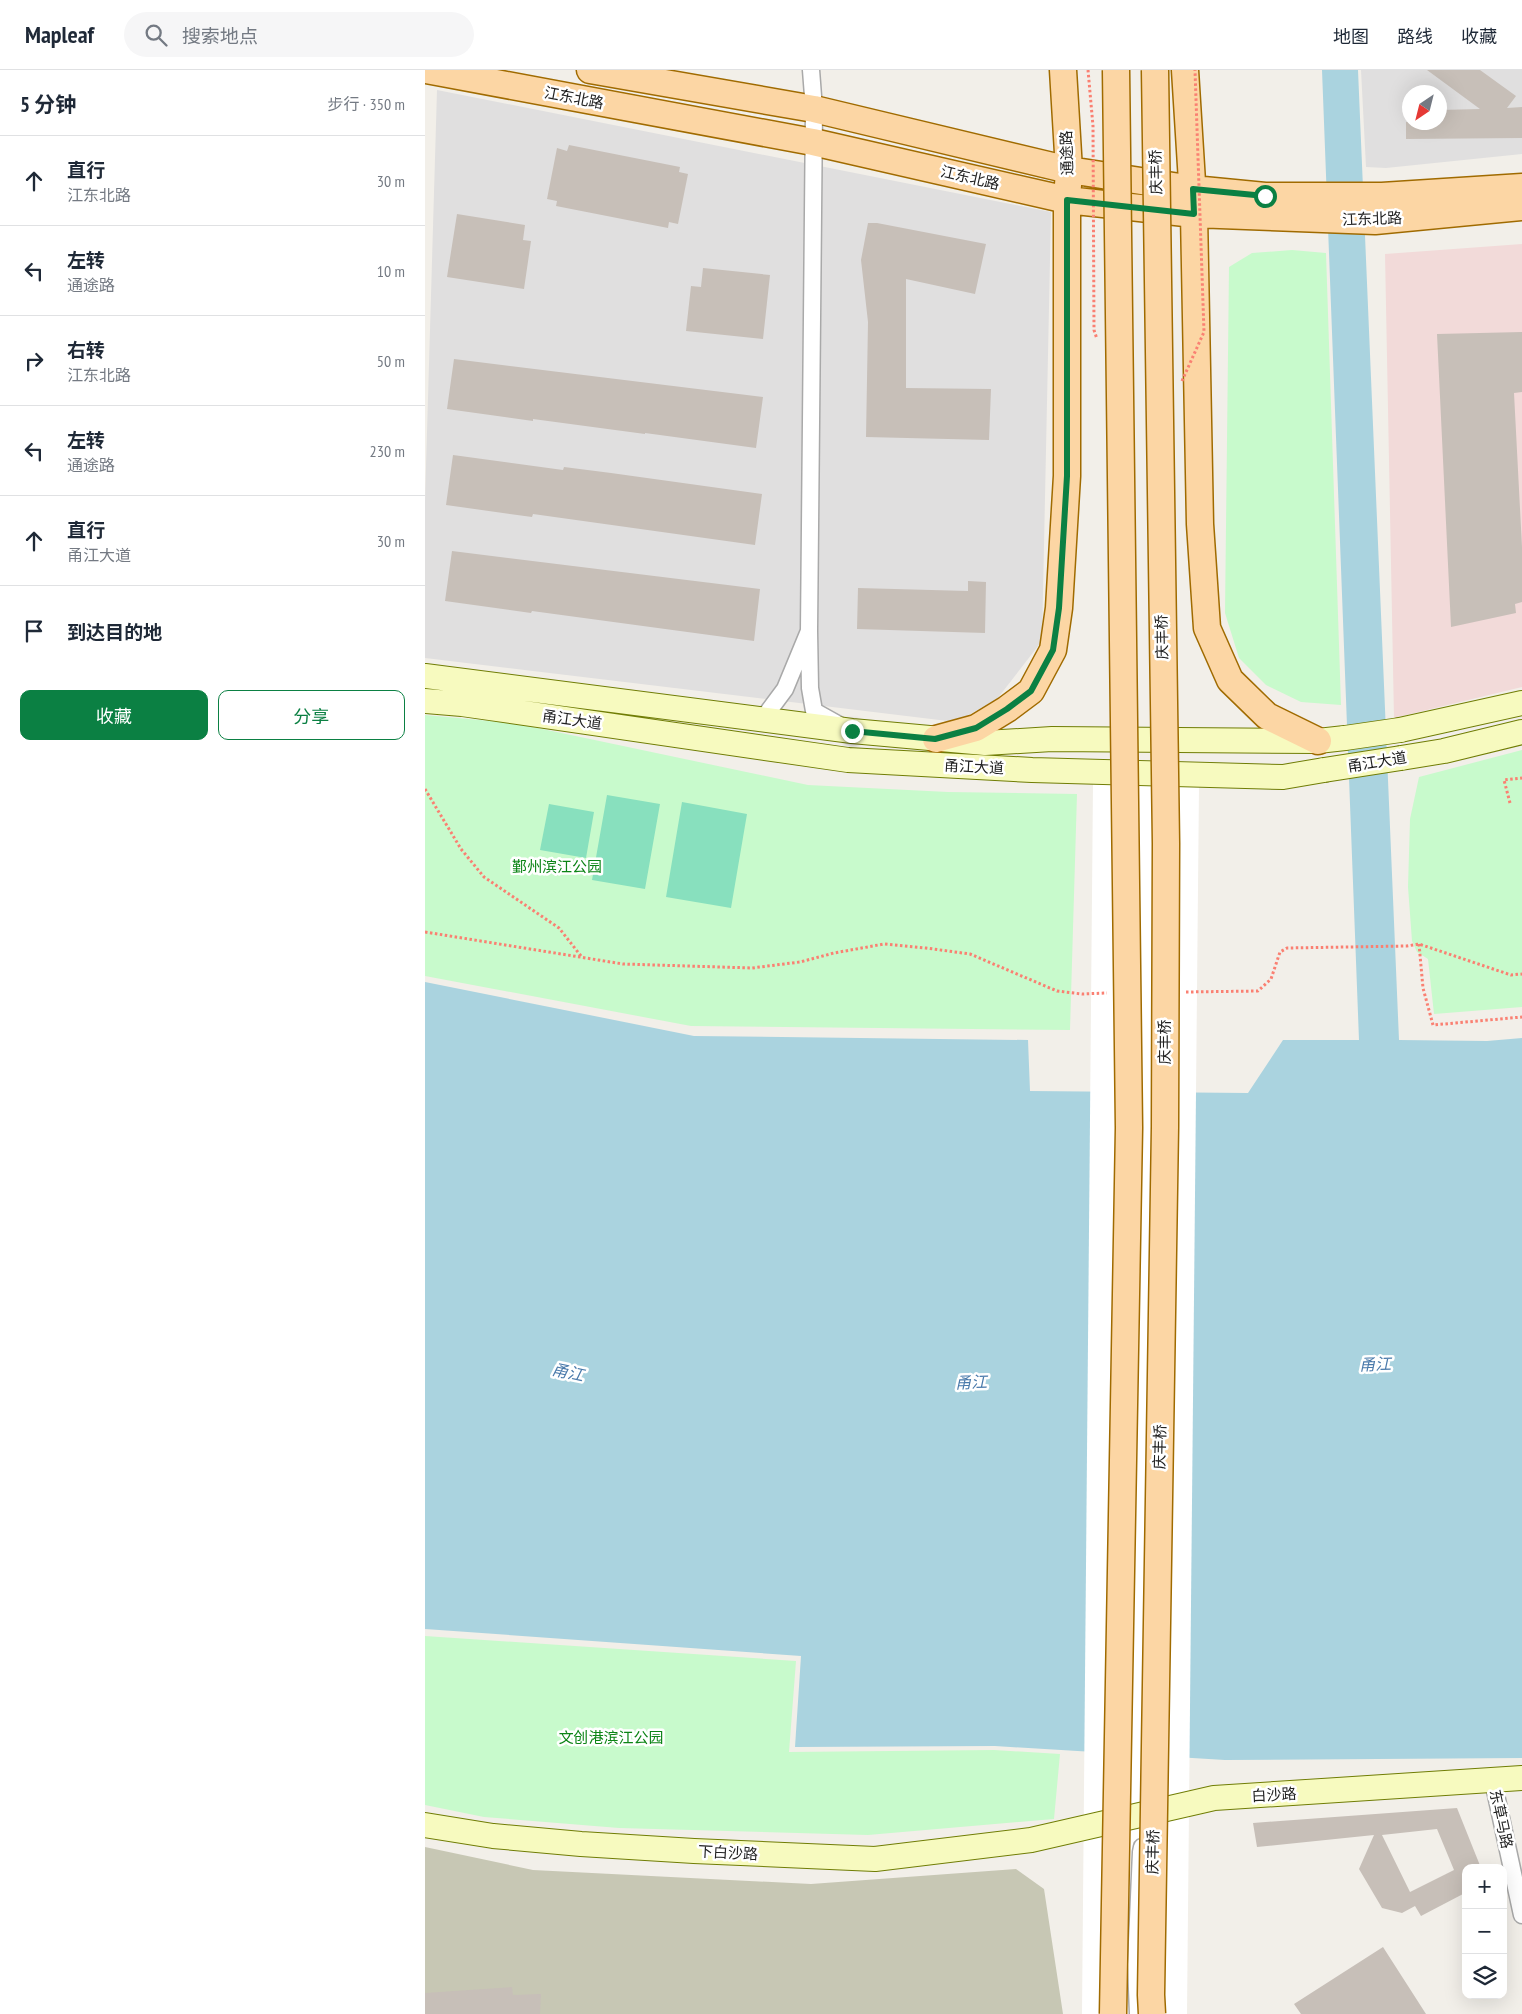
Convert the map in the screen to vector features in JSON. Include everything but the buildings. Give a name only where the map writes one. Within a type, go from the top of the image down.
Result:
[{"type":"main road","name":"江东北路","points":[[425,70],[813,142],[1067,200],[1193,201],[1269,207],[1375,221],[1522,207]]},
{"type":"main road","name":"江东北路","points":[[589,70],[813,109],[1193,201]]},
{"type":"main road","name":"通途路","points":[[935,739],[976,728],[1007,709],[1031,691],[1053,650],[1059,608],[1067,476],[1067,200],[1069,170],[1063,70]]},
{"type":"main road","points":[[1113,2014],[1129,1128],[1116,70]]},
{"type":"main road","name":"庆丰桥","points":[[1152,2014],[1151,1975],[1165,1127],[1165,902],[1155,70]]},
{"type":"main road","points":[[1185,70],[1193,201],[1200,524],[1207,628],[1230,680],[1267,716],[1318,741]]},
{"type":"main road","name":"江东北路","points":[[1269,207],[1382,196],[1522,187]]},
{"type":"main road","name":"甬江大道","points":[[425,676],[852,731],[985,744],[1052,739],[1318,741],[1399,730],[1522,703]]},
{"type":"main road","name":"甬江大道","points":[[425,701],[462,704],[848,760],[1032,770],[1283,777],[1444,752],[1522,732]]},
{"type":"main road","name":"白沙路","points":[[1031,1840],[1214,1798],[1522,1778]]},
{"type":"main road","name":"下白沙路","points":[[425,1824],[493,1836],[581,1844],[875,1859],[1031,1840]]},
{"type":"street","points":[[811,70],[813,142],[810,688],[814,711],[852,731]]},
{"type":"street","points":[[762,720],[785,689],[809,631]]},
{"type":"street","name":"东草马路","points":[[1493,1781],[1522,1915]]},
{"type":"street","points":[[1138,2014],[1136,1964],[1141,1852],[1145,1838],[1163,1817],[1183,1805]]},
{"type":"path","points":[[1179,386],[1204,332],[1195,70]]},
{"type":"path","points":[[1510,803],[1505,780],[1522,778]]},
{"type":"path","points":[[425,789],[461,848],[484,877],[559,928],[581,957]]},
{"type":"path","points":[[425,932],[623,964],[752,968],[799,962],[834,953],[884,944],[970,954],[1057,991],[1082,994],[1111,993]]},
{"type":"path","points":[[1419,944],[1423,988],[1433,1025],[1522,1017]]},
{"type":"path","points":[[1179,992],[1258,991],[1271,979],[1280,952],[1287,948],[1407,946],[1419,944],[1511,975],[1522,974]]},
{"type":"shaded area","points":[[1361,70],[1522,70],[1522,154],[1386,168],[1366,167]]},
{"type":"shaded area","points":[[437,90],[1051,212],[1042,641],[997,699],[956,722],[425,658],[425,501]]},
{"type":"shaded area","points":[[1522,244],[1522,687],[1394,718],[1385,254]]},
{"type":"shaded area","points":[[425,1847],[533,1870],[811,1884],[1016,1869],[1044,1889],[1063,2014],[425,2014]]},
{"type":"green space","points":[[1292,250],[1326,253],[1341,705],[1301,702],[1266,685],[1239,658],[1225,613],[1229,267],[1252,253]]},
{"type":"green space","name":"鄞州滨江公园","points":[[425,715],[514,723],[808,785],[948,792],[1077,794],[1070,1030],[691,1026],[425,976]]},
{"type":"green space","points":[[1522,750],[1522,1007],[1434,1014],[1428,959],[1417,952],[1412,941],[1408,887],[1410,819],[1419,777]]},
{"type":"green space","points":[[607,795],[660,804],[645,889],[592,880]]},
{"type":"green space","points":[[682,802],[747,814],[731,908],[666,897]]},
{"type":"green space","points":[[549,804],[594,812],[586,858],[540,850]]},
{"type":"green space","name":"文创港滨江公园","points":[[425,1636],[796,1661],[789,1752],[994,1750],[1060,1754],[1054,1819],[868,1835],[619,1828],[484,1817],[425,1805]]},
{"type":"water","name":"甬江","points":[[1322,70],[1358,70],[1399,1040],[1487,1041],[1522,1038],[1522,1758],[1225,1760],[995,1746],[795,1747],[801,1656],[425,1629],[425,982],[694,1036],[1028,1040],[1030,1091],[1248,1093],[1283,1040],[1359,1040]]},
{"type":"pier","points":[[1093,783],[1199,785],[1187,2014],[1082,2014]]},
{"type":"route","points":[[852,731],[935,739],[976,728],[1007,709],[1031,691],[1053,650],[1059,608],[1067,476],[1067,200],[1194,214],[1193,189],[1265,196]]}]
